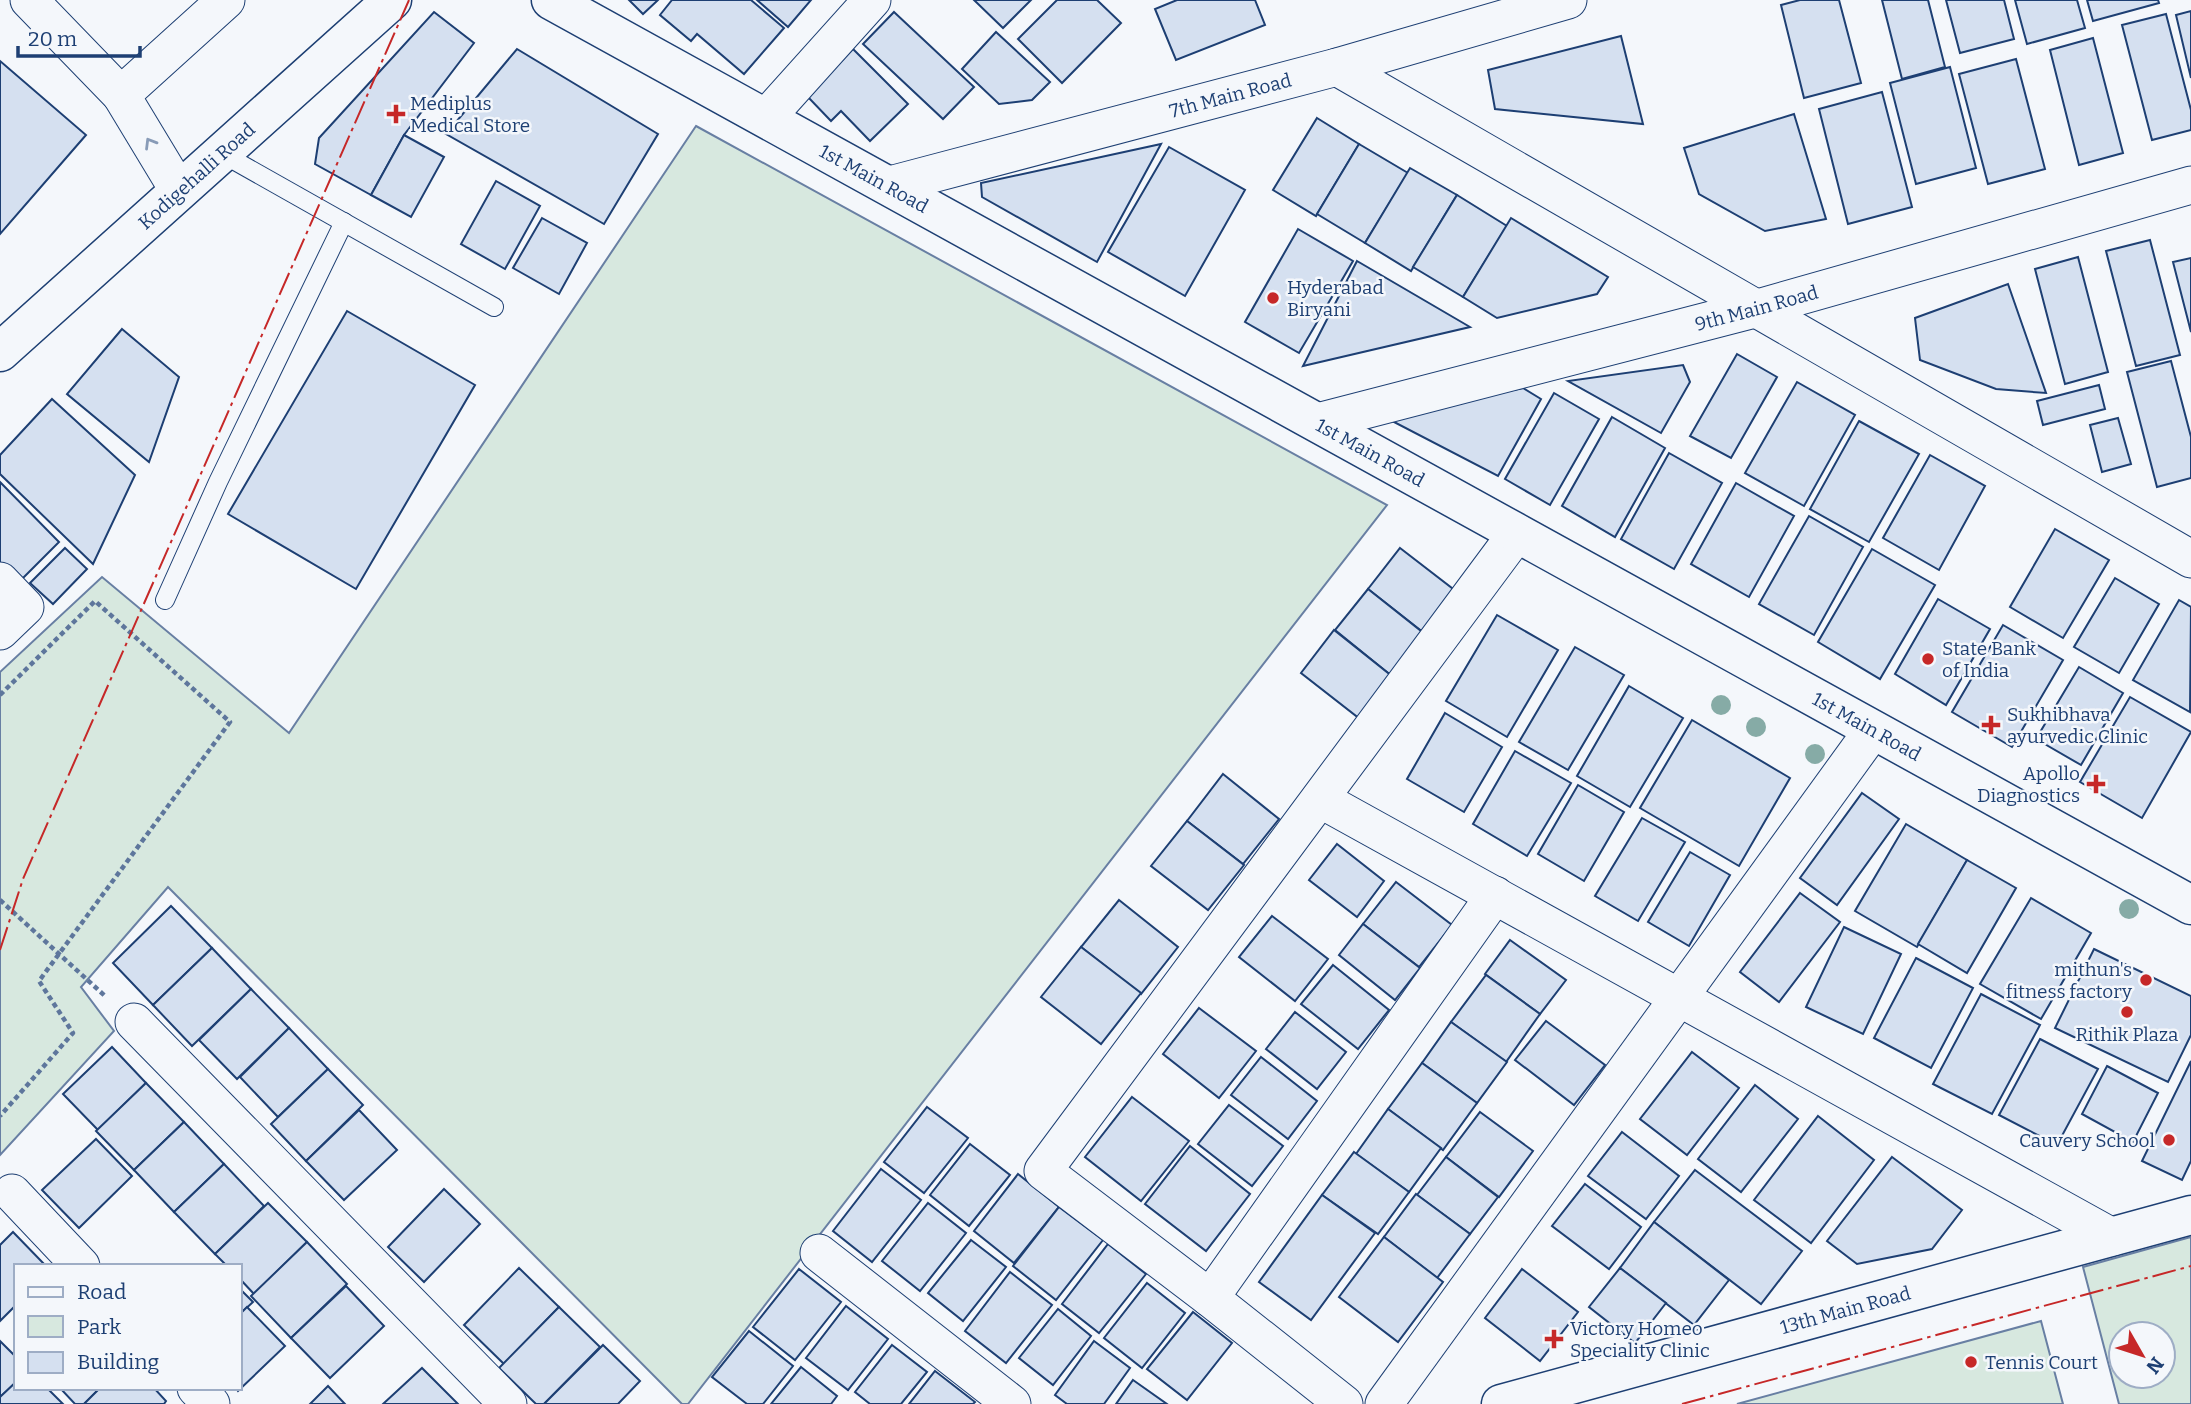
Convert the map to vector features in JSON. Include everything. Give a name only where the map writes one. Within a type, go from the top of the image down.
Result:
[{"type":"street","points":[[29,0],[121,95],[179,191]]},
{"type":"street","points":[[121,95],[226,0]]},
{"type":"street","name":"Kodigehalli Road","points":[[0,352],[392,0]]},
{"type":"street","name":"1st Main Road","points":[[551,0],[2191,905]]},
{"type":"street","points":[[766,118],[872,0]]},
{"type":"street","name":"7th Main Road","points":[[890,185],[1337,67],[1568,0]]},
{"type":"street","points":[[1337,67],[2185,550]]},
{"type":"street","name":"9th Main Road","points":[[1318,422],[1758,309],[2191,186]]},
{"type":"street","points":[[1344,1404],[1044,1171],[1517,533]]},
{"type":"street","points":[[0,581],[25,607],[0,631]]},
{"type":"street","points":[[1384,1404],[1873,730]]},
{"type":"street","points":[[1320,799],[2112,1237]]},
{"type":"street","points":[[1210,1298],[1495,895]]},
{"type":"street","points":[[134,1022],[508,1404]]},
{"type":"street","points":[[12,1193],[79,1264]]},
{"type":"street","name":"13th Main Road","points":[[1501,1404],[2191,1215]]},
{"type":"street","points":[[819,1252],[1012,1404]]},
{"type":"street","points":[[198,1390],[211,1404]]},
{"type":"lane","points":[[221,153],[494,307]]},
{"type":"lane","points":[[165,600],[218,482],[344,222]]},
{"type":"path","points":[[0,695],[95,601],[230,722],[39,981],[73,1033],[0,1116]]},
{"type":"path","points":[[0,900],[134,1022]]},
{"type":"green space","points":[[696,126],[1387,505],[688,1404],[682,1404],[168,887],[81,987],[114,1031],[0,1155],[0,672],[102,577],[289,733]]},
{"type":"green space","points":[[2191,1237],[2191,1404],[2119,1404],[2115,1390],[2177,1390],[2177,1320],[2107,1320],[2107,1358],[2083,1267]]},
{"type":"green space","name":"Tennis Court","points":[[2041,1321],[2063,1404],[1737,1404]]},
{"type":"building","points":[[629,0],[658,0],[643,14]]},
{"type":"building","points":[[672,0],[751,0],[784,28],[744,74],[697,34],[691,41],[660,15]]},
{"type":"building","points":[[757,0],[811,0],[788,27]]},
{"type":"building","points":[[974,0],[1031,0],[1003,28]]},
{"type":"building","points":[[1057,0],[1097,0],[1121,23],[1062,83],[1018,39]]},
{"type":"building","points":[[1177,0],[1255,0],[1265,25],[1176,60],[1155,9]]},
{"type":"building","points":[[1800,0],[1839,0],[1861,83],[1804,98],[1781,5]]},
{"type":"building","points":[[1882,0],[1928,0],[1945,67],[1902,79]]},
{"type":"building","points":[[1946,0],[2004,0],[2014,39],[1960,53]]},
{"type":"building","points":[[2015,0],[2077,0],[2085,28],[2027,44]]},
{"type":"building","points":[[2087,0],[2158,0],[2159,3],[2093,21]]},
{"type":"building","points":[[2191,11],[2191,78],[2176,15]]},
{"type":"building","points":[[434,12],[474,43],[404,135],[371,195],[315,164],[319,138]]},
{"type":"building","points":[[894,12],[974,87],[943,119],[863,44]]},
{"type":"building","points":[[2166,14],[2191,110],[2191,130],[2152,140],[2122,25]]},
{"type":"building","points":[[996,32],[1050,82],[1032,100],[999,104],[962,69]]},
{"type":"building","points":[[1621,36],[1643,124],[1495,109],[1488,70]]},
{"type":"building","points":[[2093,38],[2123,153],[2079,165],[2050,50]]},
{"type":"building","points":[[517,49],[658,134],[604,224],[446,134]]},
{"type":"building","points":[[853,49],[908,104],[870,141],[841,111],[831,121],[807,96]]},
{"type":"building","points":[[2016,59],[2045,169],[1988,184],[1959,74]]},
{"type":"building","points":[[0,61],[86,135],[0,234]]},
{"type":"building","points":[[1950,67],[1976,168],[1916,184],[1890,83]]},
{"type":"building","points":[[1882,92],[1912,207],[1848,224],[1819,109]]},
{"type":"building","points":[[1794,114],[1826,219],[1765,231],[1699,194],[1684,148]]},
{"type":"building","points":[[1317,118],[1359,144],[1316,216],[1273,190]]},
{"type":"building","points":[[404,135],[444,157],[411,217],[371,195]]},
{"type":"building","points":[[1161,144],[1097,262],[982,197],[981,183]]},
{"type":"building","points":[[1359,144],[1408,173],[1365,243],[1317,214]]},
{"type":"building","points":[[1169,147],[1245,190],[1185,296],[1108,252]]},
{"type":"building","points":[[1410,168],[1457,195],[1411,271],[1365,243]]},
{"type":"building","points":[[496,181],[540,206],[505,269],[461,244]]},
{"type":"building","points":[[1457,195],[1507,226],[1463,297],[1413,267]]},
{"type":"building","points":[[542,218],[587,243],[559,294],[513,268]]},
{"type":"building","points":[[1511,218],[1608,277],[1597,294],[1497,318],[1463,297]]},
{"type":"building","points":[[1298,229],[1353,261],[1299,353],[1245,322]]},
{"type":"building","points":[[2150,240],[2180,355],[2136,366],[2106,251]]},
{"type":"building","points":[[2078,257],[2108,372],[2065,384],[2035,269]]},
{"type":"building","points":[[2191,258],[2191,332],[2173,262]]},
{"type":"building","points":[[1357,261],[1470,327],[1303,366]]},
{"type":"building","points":[[2008,284],[2046,393],[1996,389],[1920,360],[1915,318]]},
{"type":"building","points":[[347,311],[475,385],[356,589],[228,514]]},
{"type":"building","points":[[122,329],[179,377],[149,462],[67,394]]},
{"type":"building","points":[[1737,354],[1777,377],[1731,458],[1690,436]]},
{"type":"building","points":[[2171,361],[2191,437],[2191,478],[2157,487],[2127,372]]},
{"type":"building","points":[[1683,365],[1690,382],[1661,433],[1568,381]]},
{"type":"building","points":[[1797,382],[1855,415],[1804,506],[1745,473]]},
{"type":"building","points":[[2099,385],[2105,409],[2043,425],[2037,401]]},
{"type":"building","points":[[1523,388],[1541,399],[1498,476],[1394,422],[1398,413]]},
{"type":"building","points":[[1554,393],[1599,419],[1550,505],[1505,479]]},
{"type":"building","points":[[52,399],[135,475],[93,564],[0,474],[0,455]]},
{"type":"building","points":[[1612,417],[1665,448],[1615,537],[1562,506]]},
{"type":"building","points":[[2118,418],[2131,464],[2102,472],[2090,425]]},
{"type":"building","points":[[1859,421],[1919,454],[1869,542],[1810,509]]},
{"type":"building","points":[[1669,453],[1722,483],[1674,569],[1621,539]]},
{"type":"building","points":[[1930,455],[1985,486],[1939,570],[1883,538]]},
{"type":"building","points":[[0,482],[59,542],[18,583],[0,564]]},
{"type":"building","points":[[1736,483],[1794,516],[1749,597],[1691,564]]},
{"type":"building","points":[[1809,516],[1863,547],[1814,635],[1759,604]]},
{"type":"building","points":[[2055,529],[2109,560],[2063,638],[2010,607]]},
{"type":"building","points":[[65,548],[87,569],[53,604],[30,583]]},
{"type":"building","points":[[1400,548],[1457,592],[1424,633],[1368,589]]},
{"type":"building","points":[[1872,549],[1935,585],[1880,679],[1818,642]]},
{"type":"building","points":[[2115,578],[2159,604],[2119,673],[2074,647]]},
{"type":"building","points":[[1368,589],[1426,635],[1393,677],[1335,630]]},
{"type":"building","points":[[1938,599],[1990,629],[1946,705],[1895,674]]},
{"type":"building","points":[[2179,600],[2191,607],[2190,712],[2133,680]]},
{"type":"building","points":[[1497,615],[1558,650],[1507,737],[1446,701]]},
{"type":"building","points":[[2003,625],[2063,660],[2012,747],[1952,712]]},
{"type":"building","points":[[1334,630],[1393,677],[1360,719],[1301,673]]},
{"type":"building","points":[[1575,647],[1624,675],[1568,770],[1519,742]]},
{"type":"building","points":[[2079,667],[2123,693],[2081,765],[2036,739]]},
{"type":"building","points":[[1629,686],[1683,718],[1630,807],[1577,776]]},
{"type":"building","points":[[2130,697],[2191,732],[2142,818],[2080,782]]},
{"type":"building","points":[[1445,713],[1502,747],[1464,812],[1407,779]]},
{"type":"building","points":[[1692,720],[1790,778],[1739,866],[1640,808]]},
{"type":"building","points":[[1515,751],[1571,783],[1527,856],[1473,824]]},
{"type":"building","points":[[1223,774],[1279,819],[1243,864],[1187,821]]},
{"type":"building","points":[[1578,785],[1624,812],[1584,881],[1538,854]]},
{"type":"building","points":[[1862,793],[1899,819],[1837,905],[1800,878]]},
{"type":"building","points":[[1642,818],[1685,842],[1638,921],[1595,896]]},
{"type":"building","points":[[1187,821],[1244,865],[1208,910],[1151,866]]},
{"type":"building","points":[[1906,824],[1967,860],[1917,947],[1855,911]]},
{"type":"building","points":[[1337,844],[1384,881],[1357,917],[1309,880]]},
{"type":"building","points":[[1690,852],[1730,875],[1689,946],[1648,922]]},
{"type":"building","points":[[1967,860],[2016,888],[1967,973],[1918,944]]},
{"type":"building","points":[[1396,882],[1452,925],[1419,967],[1363,924]]},
{"type":"building","points":[[1800,893],[1840,922],[1779,1002],[1740,972]]},
{"type":"building","points":[[2031,898],[2091,933],[2041,1019],[1980,984]]},
{"type":"building","points":[[1119,900],[1178,947],[1141,994],[1081,947]]},
{"type":"building","points":[[171,906],[212,948],[153,1005],[113,963]]},
{"type":"building","points":[[1272,916],[1328,959],[1295,1001],[1239,957]]},
{"type":"building","points":[[1363,924],[1420,968],[1395,1000],[1339,955]]},
{"type":"building","points":[[1844,927],[1901,954],[1863,1034],[1806,1007]]},
{"type":"building","points":[[1510,940],[1566,980],[1540,1014],[1485,974]]},
{"type":"building","points":[[1081,947],[1141,993],[1101,1044],[1041,997]]},
{"type":"building","points":[[212,948],[251,989],[192,1046],[153,1005]]},
{"type":"building","name":"Rithik Plaza","points":[[2094,949],[2191,996],[2191,1035],[2168,1082],[2055,1028]]},
{"type":"building","points":[[1916,958],[1973,988],[1931,1068],[1874,1038]]},
{"type":"building","points":[[1333,965],[1389,1010],[1358,1049],[1301,1004]]},
{"type":"building","points":[[1486,975],[1540,1014],[1506,1062],[1451,1022]]},
{"type":"building","points":[[251,989],[289,1028],[237,1079],[199,1040]]},
{"type":"building","points":[[1981,994],[2040,1025],[1992,1114],[1933,1084]]},
{"type":"building","points":[[1199,1008],[1256,1051],[1219,1098],[1163,1054]]},
{"type":"building","points":[[1295,1012],[1346,1052],[1317,1089],[1266,1049]]},
{"type":"building","points":[[1546,1021],[1605,1065],[1574,1105],[1515,1060]]},
{"type":"building","points":[[1451,1022],[1507,1062],[1477,1103],[1422,1063]]},
{"type":"building","points":[[289,1028],[328,1069],[278,1117],[240,1077]]},
{"type":"building","points":[[2040,1039],[2098,1069],[2057,1145],[1999,1115]]},
{"type":"building","points":[[112,1047],[146,1083],[98,1130],[63,1094]]},
{"type":"building","points":[[1692,1052],[1739,1088],[1687,1155],[1640,1119]]},
{"type":"building","points":[[1261,1057],[1317,1101],[1288,1139],[1231,1095]]},
{"type":"building","points":[[2191,1061],[2191,1161],[2182,1180],[2142,1161]]},
{"type":"building","points":[[1422,1063],[1477,1103],[1443,1150],[1388,1109]]},
{"type":"building","points":[[2107,1066],[2158,1093],[2133,1142],[2082,1114]]},
{"type":"building","points":[[328,1069],[363,1105],[306,1161],[271,1124]]},
{"type":"building","points":[[146,1083],[184,1122],[134,1170],[96,1131]]},
{"type":"building","points":[[1755,1085],[1798,1119],[1741,1192],[1698,1159]]},
{"type":"building","points":[[1132,1097],[1189,1141],[1141,1201],[1085,1157]]},
{"type":"building","points":[[1229,1105],[1283,1146],[1252,1186],[1198,1144]]},
{"type":"building","points":[[927,1107],[968,1138],[924,1193],[884,1162]]},
{"type":"building","points":[[1388,1109],[1441,1148],[1409,1192],[1356,1154]]},
{"type":"building","points":[[359,1110],[397,1150],[344,1200],[306,1161]]},
{"type":"building","points":[[1480,1112],[1533,1151],[1499,1197],[1446,1157]]},
{"type":"building","points":[[1818,1116],[1874,1160],[1811,1243],[1754,1200]]},
{"type":"building","points":[[184,1122],[224,1164],[174,1212],[134,1170]]},
{"type":"building","points":[[1622,1132],[1679,1176],[1646,1219],[1588,1176]]},
{"type":"building","points":[[96,1139],[132,1176],[79,1228],[42,1190]]},
{"type":"building","points":[[970,1144],[1010,1175],[969,1226],[930,1195]]},
{"type":"building","points":[[1190,1146],[1250,1194],[1206,1251],[1145,1204]]},
{"type":"building","points":[[1354,1152],[1409,1192],[1378,1234],[1322,1195]]},
{"type":"building","points":[[1446,1157],[1498,1197],[1470,1234],[1417,1195]]},
{"type":"building","points":[[1892,1157],[1962,1210],[1932,1249],[1857,1264],[1827,1241]]},
{"type":"building","points":[[224,1164],[264,1206],[215,1254],[174,1212]]},
{"type":"building","points":[[881,1169],[921,1200],[872,1262],[833,1231]]},
{"type":"building","points":[[1695,1170],[1802,1251],[1761,1304],[1654,1222]]},
{"type":"building","points":[[1018,1174],[1059,1207],[1014,1263],[974,1231]]},
{"type":"building","points":[[1585,1184],[1641,1227],[1609,1269],[1552,1226]]},
{"type":"building","points":[[444,1189],[480,1224],[424,1282],[388,1247]]},
{"type":"building","points":[[1416,1194],[1470,1234],[1437,1278],[1384,1237]]},
{"type":"building","points":[[1322,1195],[1375,1233],[1311,1320],[1259,1282]]},
{"type":"building","points":[[268,1203],[307,1242],[254,1294],[242,1281],[242,1264],[225,1264],[215,1254]]},
{"type":"building","points":[[928,1203],[966,1233],[920,1291],[882,1261]]},
{"type":"building","points":[[1059,1207],[1103,1240],[1056,1300],[1013,1266]]},
{"type":"building","points":[[1654,1222],[1729,1280],[1694,1325],[1620,1268]]},
{"type":"building","points":[[13,1232],[44,1264],[14,1264],[14,1307],[0,1321],[0,1245]]},
{"type":"building","points":[[1384,1237],[1443,1282],[1398,1342],[1339,1297]]},
{"type":"building","points":[[971,1240],[1006,1267],[963,1321],[928,1293]]},
{"type":"building","points":[[307,1242],[347,1284],[291,1338],[251,1296]]},
{"type":"building","points":[[1108,1244],[1146,1274],[1099,1333],[1062,1304]]},
{"type":"building","points":[[519,1268],[559,1307],[504,1364],[464,1325]]},
{"type":"building","points":[[1620,1268],[1666,1303],[1635,1343],[1589,1307]]},
{"type":"building","points":[[799,1269],[841,1302],[795,1360],[753,1327]]},
{"type":"building","points":[[1522,1269],[1578,1312],[1540,1361],[1485,1318]]},
{"type":"building","points":[[1010,1272],[1052,1305],[1006,1363],[965,1331]]},
{"type":"building","points":[[1147,1283],[1185,1313],[1142,1368],[1104,1338]]},
{"type":"building","points":[[346,1286],[384,1326],[330,1378],[291,1338]]},
{"type":"building","points":[[242,1291],[253,1302],[242,1312]]},
{"type":"building","points":[[846,1306],[888,1339],[848,1390],[806,1358]]},
{"type":"building","points":[[247,1307],[285,1346],[242,1387],[242,1312]]},
{"type":"building","points":[[559,1307],[600,1347],[544,1404],[536,1404],[499,1368]]},
{"type":"building","points":[[1058,1309],[1091,1336],[1053,1385],[1019,1358]]},
{"type":"building","points":[[1193,1312],[1232,1343],[1187,1400],[1147,1369]]},
{"type":"building","points":[[749,1331],[793,1366],[763,1404],[747,1404],[712,1377]]},
{"type":"building","points":[[0,1341],[14,1355],[14,1384],[0,1397]]},
{"type":"building","points":[[1094,1341],[1130,1368],[1104,1404],[1067,1404],[1055,1395]]},
{"type":"building","points":[[603,1345],[640,1381],[618,1404],[544,1404]]},
{"type":"building","points":[[892,1345],[927,1372],[901,1404],[870,1404],[855,1392]]},
{"type":"building","points":[[801,1367],[837,1396],[831,1404],[771,1404]]},
{"type":"building","points":[[422,1368],[458,1404],[383,1404]]},
{"type":"building","points":[[935,1371],[975,1402],[909,1404]]},
{"type":"building","points":[[1133,1380],[1167,1404],[1116,1404]]},
{"type":"building","points":[[14,1384],[14,1390],[49,1390],[63,1404],[0,1404],[0,1397]]},
{"type":"building","points":[[328,1386],[345,1404],[310,1404]]},
{"type":"building","points":[[62,1390],[98,1390],[84,1404],[75,1404]]},
{"type":"building","points":[[98,1390],[156,1390],[166,1401],[164,1404],[84,1404]]},
{"type":"power","points":[[0,950],[23,879],[409,0]]},
{"type":"power","points":[[1682,1404],[2191,1266]]},
{"type":"place","name":"Mediplus Medical Store","points":[[396,114]]},
{"type":"place","name":"Hyderabad Biryani","points":[[1273,298]]},
{"type":"place","name":"State Bank of India","points":[[1928,659]]},
{"type":"place","name":"Sukhibhava ayurvedic Clinic","points":[[1991,725]]},
{"type":"place","name":"Apollo Diagnostics","points":[[2096,784]]},
{"type":"place","name":"mithun's fitness factory","points":[[2146,980]]},
{"type":"place","name":"Rithik Plaza","points":[[2127,1012]]},
{"type":"place","name":"Cauvery School","points":[[2169,1140]]},
{"type":"place","name":"Victory Homeo Speciality Clinic","points":[[1554,1339]]},
{"type":"place","name":"Tennis Court","points":[[1971,1362]]}]
